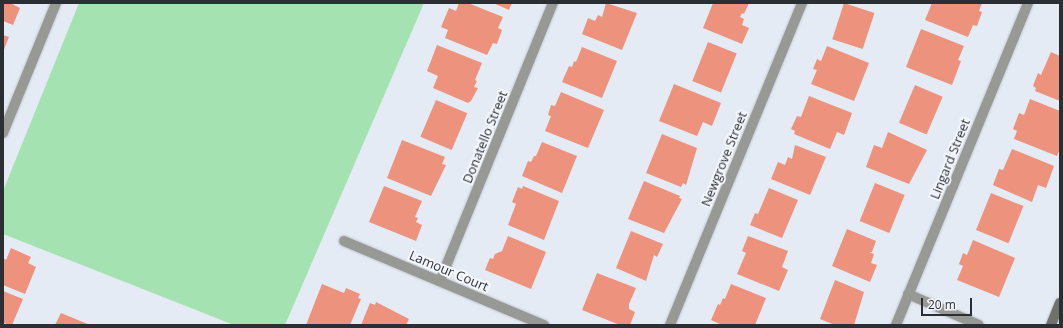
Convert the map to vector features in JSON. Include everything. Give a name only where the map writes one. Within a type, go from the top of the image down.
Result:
[{"type":"main road","points":[[1051,325],[1060,302]]},
{"type":"street","points":[[3,133],[56,3]]},
{"type":"street","name":"Donatello Street","points":[[440,281],[554,3]]},
{"type":"street","name":"Newgrove Street","points":[[670,325],[802,3]]},
{"type":"street","name":"Lingard Street","points":[[896,325],[1028,3]]},
{"type":"street","name":"Lamour Court","points":[[344,241],[544,325]]},
{"type":"street","points":[[908,294],[979,325]]},
{"type":"green space","points":[[79,3],[424,3],[285,325],[234,325],[3,234],[3,191]]},
{"type":"building","points":[[3,3],[10,3],[20,8],[13,25],[3,21]]},
{"type":"building","points":[[459,3],[468,3],[503,17],[498,28],[502,30],[497,44],[493,43],[487,55],[445,38],[448,30],[441,27],[449,8],[456,11]]},
{"type":"building","points":[[493,3],[512,3],[509,10]]},
{"type":"building","points":[[606,3],[637,13],[622,50],[582,34],[588,18],[595,21],[598,15],[602,17]]},
{"type":"building","points":[[713,3],[749,3],[744,14],[742,13],[740,17],[744,19],[742,25],[749,28],[742,44],[703,28]]},
{"type":"building","points":[[844,3],[874,13],[863,49],[832,39]]},
{"type":"building","points":[[932,3],[982,3],[979,11],[982,12],[977,26],[973,25],[968,37],[925,20]]},
{"type":"building","points":[[921,29],[964,46],[958,60],[961,61],[952,85],[906,67]]},
{"type":"building","points":[[3,35],[9,37],[3,52]]},
{"type":"building","points":[[708,42],[737,54],[721,93],[692,81]]},
{"type":"building","points":[[437,45],[482,63],[475,80],[477,81],[474,87],[478,88],[471,101],[468,103],[433,88],[438,76],[427,71]]},
{"type":"building","points":[[827,46],[869,63],[854,101],[811,84],[817,70],[813,69],[817,59],[821,61]]},
{"type":"building","points":[[582,47],[617,61],[602,98],[562,82],[569,66],[572,67],[574,61],[576,62]]},
{"type":"building","points":[[1051,52],[1060,56],[1060,101],[1035,91],[1036,88],[1033,86],[1038,73],[1041,75]]},
{"type":"building","points":[[674,84],[721,103],[712,126],[703,122],[697,136],[659,121]]},
{"type":"building","points":[[915,85],[943,97],[927,134],[899,123]]},
{"type":"building","points":[[561,92],[604,110],[588,148],[545,131],[551,116],[548,115],[551,105],[555,106]]},
{"type":"building","points":[[809,96],[852,113],[844,135],[837,132],[830,149],[794,134],[795,131],[791,129],[797,116],[801,117]]},
{"type":"building","points":[[1030,99],[1060,111],[1060,149],[1057,156],[1014,139],[1017,131],[1013,129],[1019,113],[1024,115]]},
{"type":"building","points":[[436,100],[467,113],[452,150],[420,137]]},
{"type":"building","points":[[888,132],[927,150],[909,184],[866,167],[874,145],[882,148]]},
{"type":"building","points":[[662,134],[697,148],[686,185],[683,183],[681,187],[646,173]]},
{"type":"building","points":[[402,140],[445,157],[442,164],[446,165],[431,196],[387,178]]},
{"type":"building","points":[[542,142],[577,156],[562,193],[522,176],[528,161],[531,162],[534,156],[536,156]]},
{"type":"building","points":[[795,145],[826,157],[810,195],[771,179],[778,162],[785,165],[788,157],[792,159]]},
{"type":"building","points":[[1012,149],[1054,166],[1046,188],[1038,185],[1032,202],[993,185],[999,169],[1003,170]]},
{"type":"building","points":[[644,181],[680,196],[679,198],[682,199],[664,233],[628,219]]},
{"type":"building","points":[[875,183],[905,195],[889,233],[860,221]]},
{"type":"building","points":[[384,186],[422,201],[415,217],[418,218],[416,222],[422,225],[416,241],[369,222]]},
{"type":"building","points":[[523,186],[559,201],[544,240],[508,225],[516,204],[512,202],[518,187],[522,189]]},
{"type":"building","points":[[769,188],[798,200],[782,238],[750,225],[755,213],[758,214]]},
{"type":"building","points":[[991,193],[1023,206],[1008,243],[976,230]]},
{"type":"building","points":[[847,229],[876,241],[872,252],[869,252],[874,254],[871,263],[877,265],[870,282],[832,266]]},
{"type":"building","points":[[631,231],[663,244],[657,257],[654,255],[646,281],[616,268]]},
{"type":"building","points":[[508,236],[546,252],[531,289],[485,270],[490,258],[493,259],[495,254],[502,251]]},
{"type":"building","points":[[748,236],[788,251],[782,267],[788,270],[779,291],[737,274],[746,253],[742,251]]},
{"type":"building","points":[[973,240],[1015,258],[999,297],[957,280],[963,266],[959,264],[963,253],[967,255]]},
{"type":"building","points":[[11,248],[31,257],[28,263],[36,267],[25,294],[3,285],[3,258],[6,260]]},
{"type":"building","points":[[597,273],[636,288],[629,304],[629,309],[635,312],[630,325],[620,325],[582,310]]},
{"type":"building","points":[[835,280],[864,292],[854,325],[835,325],[820,319]]},
{"type":"building","points":[[322,284],[344,293],[346,288],[360,294],[358,298],[361,299],[350,325],[306,325]]},
{"type":"building","points":[[731,284],[766,298],[755,325],[722,325],[711,320],[718,304],[720,305],[723,298],[725,299]]},
{"type":"building","points":[[3,291],[23,299],[12,325],[3,323]]},
{"type":"building","points":[[376,302],[409,319],[406,325],[361,325],[370,303],[375,305]]},
{"type":"building","points":[[61,313],[90,325],[55,325]]}]
